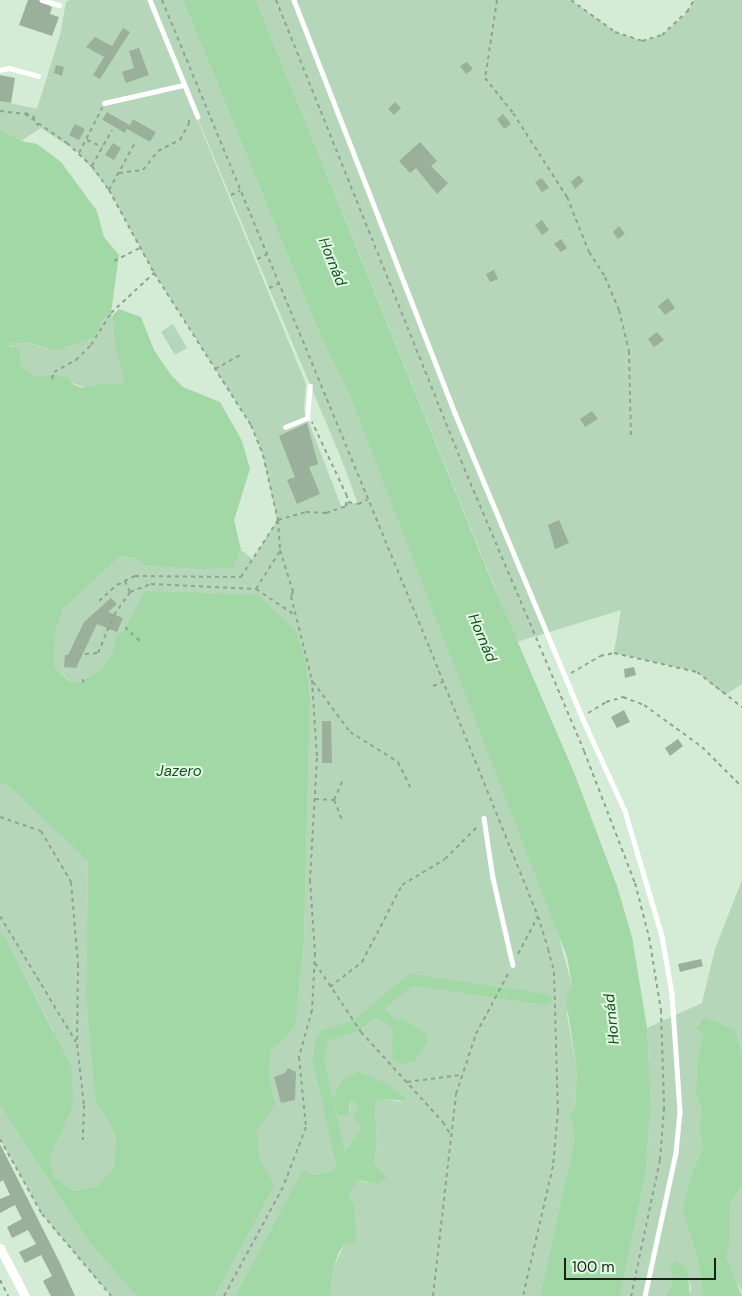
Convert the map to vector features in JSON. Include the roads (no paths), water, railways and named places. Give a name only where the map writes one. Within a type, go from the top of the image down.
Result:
[{"type":"street","points":[[0,1248],[25,1296]]},
{"type":"lane","points":[[42,0],[59,5]]},
{"type":"lane","points":[[150,0],[198,117]]},
{"type":"lane","points":[[294,0],[455,412],[582,718],[626,811],[662,936],[672,994],[680,1112],[676,1153],[645,1296]]},
{"type":"lane","points":[[0,70],[9,68],[38,76]]},
{"type":"lane","points":[[104,103],[184,85]]},
{"type":"lane","points":[[285,427],[307,418],[309,413],[310,386]]},
{"type":"lane","points":[[484,818],[493,878],[513,965]]},
{"type":"water","name":"Hornád","points":[[183,0],[256,0],[492,582],[575,775],[617,886],[632,937],[647,1028],[651,1103],[645,1177],[620,1296],[540,1296],[573,1146],[574,1126],[569,1115],[575,1109],[577,1071],[566,999],[572,986],[567,957],[350,396],[322,339]]},
{"type":"water","name":"Jazero","points":[[0,129],[21,141],[37,144],[61,162],[97,211],[104,237],[119,255],[111,313],[105,317],[95,337],[56,351],[30,343],[11,342],[10,347],[17,347],[20,352],[21,366],[38,377],[53,374],[68,378],[72,384],[82,388],[102,383],[121,384],[124,378],[116,353],[113,315],[119,309],[141,317],[154,350],[171,375],[183,387],[220,402],[242,441],[250,469],[234,520],[241,550],[234,567],[202,569],[145,565],[135,558],[121,556],[64,608],[55,632],[54,667],[69,681],[79,682],[100,671],[112,653],[117,635],[123,632],[145,591],[258,595],[296,631],[306,663],[310,697],[304,940],[296,1023],[283,1041],[271,1050],[269,1077],[276,1104],[257,1131],[260,1159],[275,1185],[215,1296],[136,1296],[89,1242],[0,1105],[0,933],[6,938],[72,1069],[73,1106],[49,1158],[54,1176],[73,1191],[98,1186],[114,1167],[116,1136],[95,1099],[86,999],[88,862],[10,787],[0,783]]},
{"type":"water","points":[[381,1005],[396,1020],[403,1019],[425,1033],[428,1041],[415,1061],[405,1064],[392,1059],[393,1028],[371,1014]]},
{"type":"water","points":[[704,1017],[736,1030],[742,1054],[742,1185],[730,1204],[730,1242],[726,1257],[742,1296],[703,1296],[698,1261],[683,1212],[691,1175],[703,1148],[699,1128],[702,1111],[696,1093],[697,1061],[703,1035],[696,1027]]},
{"type":"water","points":[[358,1071],[385,1083],[405,1097],[405,1101],[387,1099],[377,1101],[375,1107],[377,1142],[374,1164],[387,1178],[377,1184],[359,1180],[348,1196],[354,1205],[356,1241],[344,1245],[339,1252],[333,1269],[330,1296],[235,1296],[303,1170],[313,1175],[332,1171],[362,1128],[353,1115],[359,1106],[351,1100],[348,1115],[338,1115],[333,1099],[342,1080]]},
{"type":"water","points":[[675,1262],[684,1265],[688,1275],[690,1296],[666,1296],[673,1281],[670,1266]]},
{"type":"waterway","points":[[341,1162],[318,1061],[321,1040],[325,1035],[356,1025],[410,979],[546,999]]}]
